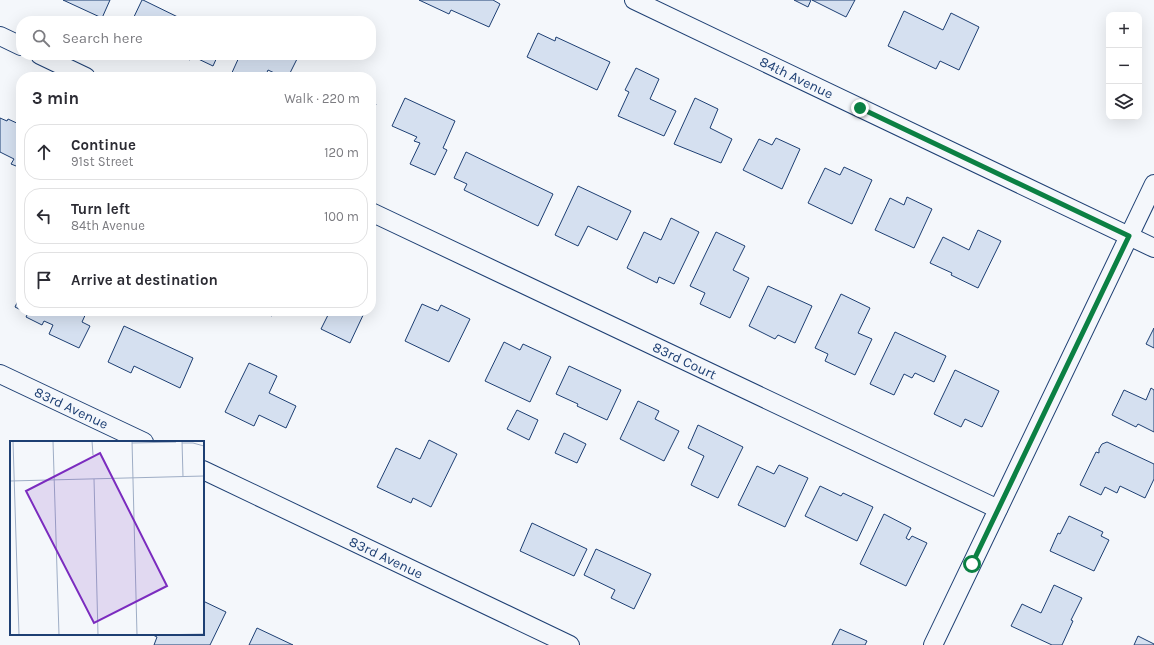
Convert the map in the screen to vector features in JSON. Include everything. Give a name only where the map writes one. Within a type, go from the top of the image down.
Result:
[{"type":"street","name":"84th Avenue","points":[[634,0],[1154,248]]},
{"type":"street","points":[[0,36],[16,44]]},
{"type":"street","points":[[50,60],[76,72]]},
{"type":"street","points":[[933,645],[1154,184]]},
{"type":"street","name":"83rd Court","points":[[376,214],[998,509]]},
{"type":"street","name":"83rd Avenue","points":[[0,374],[142,441]]},
{"type":"street","name":"83rd Avenue","points":[[204,470],[570,645]]},
{"type":"building","points":[[63,0],[110,0],[103,16],[98,16]]},
{"type":"building","points":[[143,0],[176,16],[134,16]]},
{"type":"building","points":[[419,0],[493,0],[500,4],[489,27],[451,10],[449,14]]},
{"type":"building","points":[[794,0],[811,0],[808,7]]},
{"type":"building","points":[[812,0],[855,0],[846,17]]},
{"type":"building","points":[[904,11],[943,30],[951,13],[979,27],[959,70],[940,61],[936,69],[888,46]]},
{"type":"building","points":[[538,33],[555,41],[556,37],[610,62],[597,90],[527,57]]},
{"type":"building","points":[[200,60],[216,60],[213,66]]},
{"type":"building","points":[[238,60],[296,60],[290,72],[272,72],[268,70],[267,72],[232,72]]},
{"type":"building","points":[[636,68],[659,79],[650,99],[676,111],[664,136],[618,116],[629,92],[625,90]]},
{"type":"building","points":[[405,98],[455,121],[443,148],[447,150],[435,175],[410,164],[420,143],[414,141],[417,137],[392,126]]},
{"type":"building","points":[[695,98],[718,109],[710,128],[732,139],[721,163],[674,144]]},
{"type":"building","points":[[0,118],[7,121],[8,119],[16,123],[16,166],[11,164],[14,159],[0,152]]},
{"type":"building","points":[[776,138],[800,149],[782,189],[743,170],[759,139],[772,145]]},
{"type":"building","points":[[466,152],[553,194],[538,226],[464,190],[467,184],[454,178]]},
{"type":"building","points":[[844,167],[872,180],[852,224],[808,203],[825,168],[840,175]]},
{"type":"building","points":[[578,186],[631,211],[617,240],[588,226],[578,246],[555,235]]},
{"type":"building","points":[[907,197],[932,209],[914,248],[875,230],[890,198],[904,205]]},
{"type":"building","points":[[671,218],[699,232],[674,284],[659,277],[657,283],[627,268],[644,232],[661,240]]},
{"type":"building","points":[[978,230],[1001,241],[978,288],[951,275],[952,273],[930,263],[943,237],[969,250]]},
{"type":"building","points":[[716,232],[745,246],[733,270],[749,278],[730,318],[700,304],[705,293],[690,286]]},
{"type":"building","points":[[768,286],[812,306],[795,343],[778,335],[775,339],[749,326]]},
{"type":"building","points":[[841,294],[870,308],[858,333],[872,339],[855,375],[825,361],[828,354],[815,348]]},
{"type":"building","points":[[422,304],[438,311],[441,305],[470,319],[449,362],[405,341]]},
{"type":"building","points":[[85,316],[82,322],[90,326],[79,348],[49,334],[53,325],[44,321],[42,325],[26,317]]},
{"type":"building","points":[[328,316],[363,316],[350,343],[321,329]]},
{"type":"building","points":[[124,326],[193,358],[180,388],[134,366],[131,373],[108,362]]},
{"type":"building","points":[[1154,328],[1154,348],[1146,344]]},
{"type":"building","points":[[895,332],[946,356],[934,382],[915,373],[912,378],[904,374],[894,395],[870,384]]},
{"type":"building","points":[[504,342],[520,350],[523,344],[551,357],[530,402],[485,381]]},
{"type":"building","points":[[249,363],[277,376],[269,393],[296,406],[286,428],[259,415],[254,426],[225,412]]},
{"type":"building","points":[[569,366],[621,390],[607,420],[556,394]]},
{"type":"building","points":[[955,370],[999,391],[982,427],[965,419],[961,427],[934,414]]},
{"type":"building","points":[[1151,388],[1154,390],[1154,432],[1138,424],[1136,427],[1112,415],[1124,390],[1146,400]]},
{"type":"building","points":[[638,401],[659,411],[655,419],[679,431],[664,461],[620,439]]},
{"type":"building","points":[[517,410],[538,420],[529,440],[507,429]]},
{"type":"building","points":[[698,425],[743,447],[718,498],[691,485],[704,456],[688,448]]},
{"type":"building","points":[[564,433],[586,444],[577,463],[555,453]]},
{"type":"building","points":[[429,440],[457,454],[431,507],[413,498],[411,503],[377,487],[396,448],[420,459]]},
{"type":"building","points":[[1107,442],[1154,464],[1154,479],[1145,498],[1120,486],[1117,493],[1105,487],[1101,495],[1080,485],[1096,452],[1099,453],[1099,449],[1102,444]]},
{"type":"building","points":[[779,465],[808,478],[785,527],[738,505],[757,466],[774,474]]},
{"type":"building","points":[[820,486],[841,496],[843,493],[873,507],[857,541],[805,516]]},
{"type":"building","points":[[884,514],[911,528],[906,538],[909,540],[912,536],[927,543],[906,586],[860,564]]},
{"type":"building","points":[[1069,516],[1103,532],[1101,536],[1109,540],[1094,571],[1050,551],[1058,533],[1060,534]]},
{"type":"building","points":[[532,523],[587,549],[574,576],[520,551]]},
{"type":"building","points":[[596,549],[651,574],[634,609],[611,598],[615,590],[584,575]]},
{"type":"building","points":[[1054,585],[1082,598],[1071,620],[1073,621],[1062,645],[1052,645],[1011,626],[1022,604],[1041,613]]},
{"type":"building","points":[[204,601],[226,612],[210,645],[154,645],[157,637],[153,635],[204,635]]},
{"type":"building","points":[[257,628],[293,645],[249,645]]},
{"type":"building","points":[[840,629],[867,641],[865,645],[832,645]]},
{"type":"building","points":[[1138,636],[1154,644],[1154,645],[1134,645]]},
{"type":"route","points":[[860,108],[1129,236],[972,564]]}]
